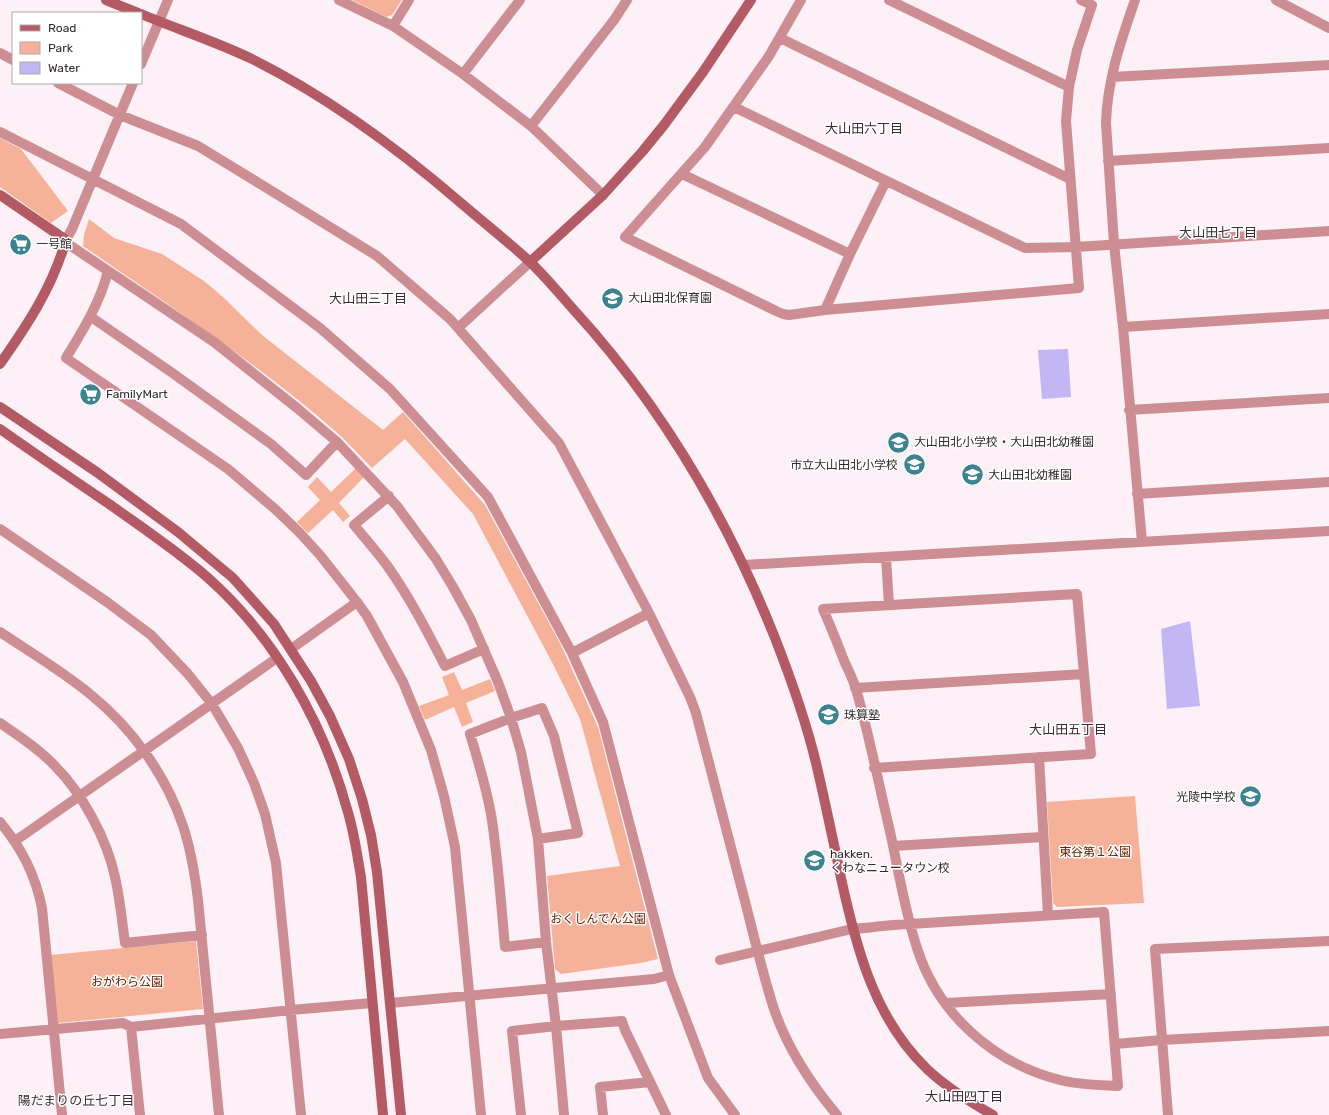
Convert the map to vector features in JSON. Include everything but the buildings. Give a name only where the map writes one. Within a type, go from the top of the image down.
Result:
[{"type":"street","points":[[106,0],[136,12]]},
{"type":"street","points":[[142,62],[168,0]]},
{"type":"street","points":[[339,0],[393,26],[463,74],[531,126],[603,195]]},
{"type":"street","points":[[393,26],[409,0]]},
{"type":"street","points":[[463,74],[520,0]]},
{"type":"street","points":[[531,126],[614,20],[627,0]]},
{"type":"street","points":[[458,328],[603,195],[642,152],[718,51],[751,0]]},
{"type":"street","points":[[802,0],[780,38],[734,107],[705,147],[625,237],[783,314],[789,315],[825,310],[1079,288],[1066,121],[1069,87],[1077,50],[1092,5],[1081,0]]},
{"type":"street","points":[[889,0],[1069,87]]},
{"type":"street","points":[[1135,0],[1116,58],[1112,77],[1106,110],[1106,140],[1114,244],[1142,542]]},
{"type":"street","points":[[1276,0],[1329,28]]},
{"type":"street","points":[[142,14],[203,38],[250,59],[341,110],[428,174],[530,262],[611,352],[646,399],[696,474],[729,534],[775,637],[798,701],[815,759],[852,929],[875,994],[896,1030],[910,1050],[927,1069],[973,1104],[993,1115]]},
{"type":"street","points":[[780,38],[1070,179]]},
{"type":"street","points":[[0,53],[12,59]]},
{"type":"street","points":[[1112,77],[1329,65]]},
{"type":"street","points":[[60,84],[120,114],[198,146],[377,256],[458,328],[559,443],[649,613],[690,697],[696,713],[774,1009],[790,1045],[814,1084],[837,1115]]},
{"type":"street","points":[[0,364],[35,312],[46,291],[133,84]]},
{"type":"street","points":[[734,107],[1025,248],[1076,247],[1329,231]]},
{"type":"street","points":[[0,132],[181,224],[320,328],[390,388],[488,497],[572,653],[603,722],[669,976],[708,1078],[735,1115]]},
{"type":"street","points":[[1108,161],[1329,148]]},
{"type":"street","points":[[682,174],[850,254]]},
{"type":"street","points":[[825,310],[850,254],[886,181]]},
{"type":"street","points":[[0,195],[214,342],[297,408],[337,442],[389,496],[436,559],[471,620],[484,649],[512,718],[521,752],[538,839],[546,942],[556,1026],[564,1115]]},
{"type":"street","points":[[108,270],[101,295],[91,317],[66,358],[228,469],[254,490],[299,532],[320,555],[357,602],[403,682],[433,756],[444,796],[455,847],[481,1115]]},
{"type":"street","points":[[1123,327],[1329,314]]},
{"type":"street","points":[[91,317],[271,444],[306,475],[337,442]]},
{"type":"street","points":[[1130,410],[1329,398]]},
{"type":"street","points":[[0,407],[98,473],[210,557],[233,578],[274,624],[311,681],[330,716],[349,759],[362,799],[371,835],[377,872],[401,1115]]},
{"type":"street","points":[[0,429],[170,547],[207,577],[237,606],[258,631],[304,701],[317,728],[348,810],[361,877],[382,1115]]},
{"type":"street","points":[[1137,494],[1329,482]]},
{"type":"street","points":[[389,496],[354,525],[399,583],[445,666],[484,649]]},
{"type":"street","points":[[0,529],[138,624],[159,643],[212,704],[238,748],[254,783],[265,814],[276,863],[302,1115]]},
{"type":"street","points":[[744,565],[886,558],[1329,531]]},
{"type":"street","points":[[886,558],[889,605]]},
{"type":"street","points":[[720,960],[852,929],[899,924],[910,924],[1104,912],[1118,1086],[1094,1085],[1061,1080],[1031,1071],[1002,1057],[973,1034],[957,1018],[936,991],[922,963],[910,924],[855,688],[823,609],[1077,594],[1091,754],[874,768]]},
{"type":"street","points":[[291,649],[357,602]]},
{"type":"street","points":[[572,653],[649,613]]},
{"type":"street","points":[[0,632],[89,693],[114,715],[144,751],[169,791],[184,827],[195,876],[219,1115]]},
{"type":"street","points":[[15,841],[277,658]]},
{"type":"street","points":[[855,688],[1084,674]]},
{"type":"street","points":[[538,839],[578,833],[554,736],[542,708],[470,734],[480,766],[491,812],[497,857],[505,947],[546,942]]},
{"type":"street","points":[[0,723],[46,757],[63,775],[79,796],[102,838],[111,863],[120,904],[125,943],[202,935]]},
{"type":"street","points":[[1038,757],[1048,915]]},
{"type":"street","points":[[0,822],[15,841],[26,860],[39,892],[42,908],[62,1115]]},
{"type":"street","points":[[893,846],[1043,837]]},
{"type":"street","points":[[1168,1115],[1155,949],[1329,941]]},
{"type":"street","points":[[390,1003],[654,979],[669,976]]},
{"type":"street","points":[[946,1003],[1111,994]]},
{"type":"street","points":[[0,1034],[53,1028],[123,1023],[131,1027],[372,1003]]},
{"type":"street","points":[[521,1115],[512,1031],[622,1021],[666,1115]]},
{"type":"street","points":[[131,1027],[140,1115]]},
{"type":"street","points":[[1115,1044],[1329,1031]]},
{"type":"street","points":[[603,1115],[600,1087],[650,1082]]},
{"type":"green space","points":[[352,0],[402,0],[392,15],[386,17]]},
{"type":"green space","points":[[0,138],[21,149],[68,211],[51,223],[0,187]]},
{"type":"green space","name":"おくしんでん公園","points":[[89,219],[114,238],[162,254],[204,281],[223,297],[262,335],[383,430],[403,412],[485,505],[561,645],[598,727],[658,959],[641,963],[561,974],[555,969],[547,876],[620,866],[580,719],[554,666],[473,514],[405,439],[372,468],[342,437],[312,411],[248,361],[83,246],[84,235]]},
{"type":"green space","points":[[356,468],[364,477],[339,503],[350,516],[343,522],[333,510],[308,533],[297,522],[320,500],[308,487],[317,477],[331,492]]},
{"type":"green space","points":[[454,672],[462,690],[490,679],[495,691],[466,703],[473,722],[462,727],[454,707],[425,720],[419,706],[449,695],[442,677]]},
{"type":"green space","name":"東谷第１公園","points":[[1135,796],[1144,903],[1057,907],[1053,903],[1047,802]]},
{"type":"green space","name":"おがわら公園","points":[[196,941],[203,1009],[58,1023],[50,955]]},
{"type":"water","points":[[1068,349],[1071,397],[1042,399],[1038,350]]},
{"type":"water","points":[[1190,621],[1200,706],[1167,709],[1161,629]]},
{"type":"place","name":"一号館","points":[[20,244]]},
{"type":"place","name":"大山田北保育園","points":[[613,298]]},
{"type":"place","name":"FamilyMart","points":[[91,394]]},
{"type":"place","name":"大山田北小学校・大山田北幼稚園","points":[[899,442]]},
{"type":"place","name":"市立大山田北小学校","points":[[914,465]]},
{"type":"place","name":"大山田北幼稚園","points":[[973,475]]},
{"type":"place","name":"珠算塾","points":[[829,715]]},
{"type":"place","name":"光陵中学校","points":[[1251,797]]},
{"type":"place","name":"hakken. くわなニュータウン校","points":[[814,861]]},
{"type":"district","name":"大山田六丁目","points":[[864,128]]},
{"type":"district","name":"大山田七丁目","points":[[1218,232]]},
{"type":"district","name":"大山田三丁目","points":[[368,298]]},
{"type":"district","name":"大山田五丁目","points":[[1068,729]]},
{"type":"district","name":"大山田四丁目","points":[[964,1096]]},
{"type":"district","name":"陽だまりの丘七丁目","points":[[76,1100]]}]
